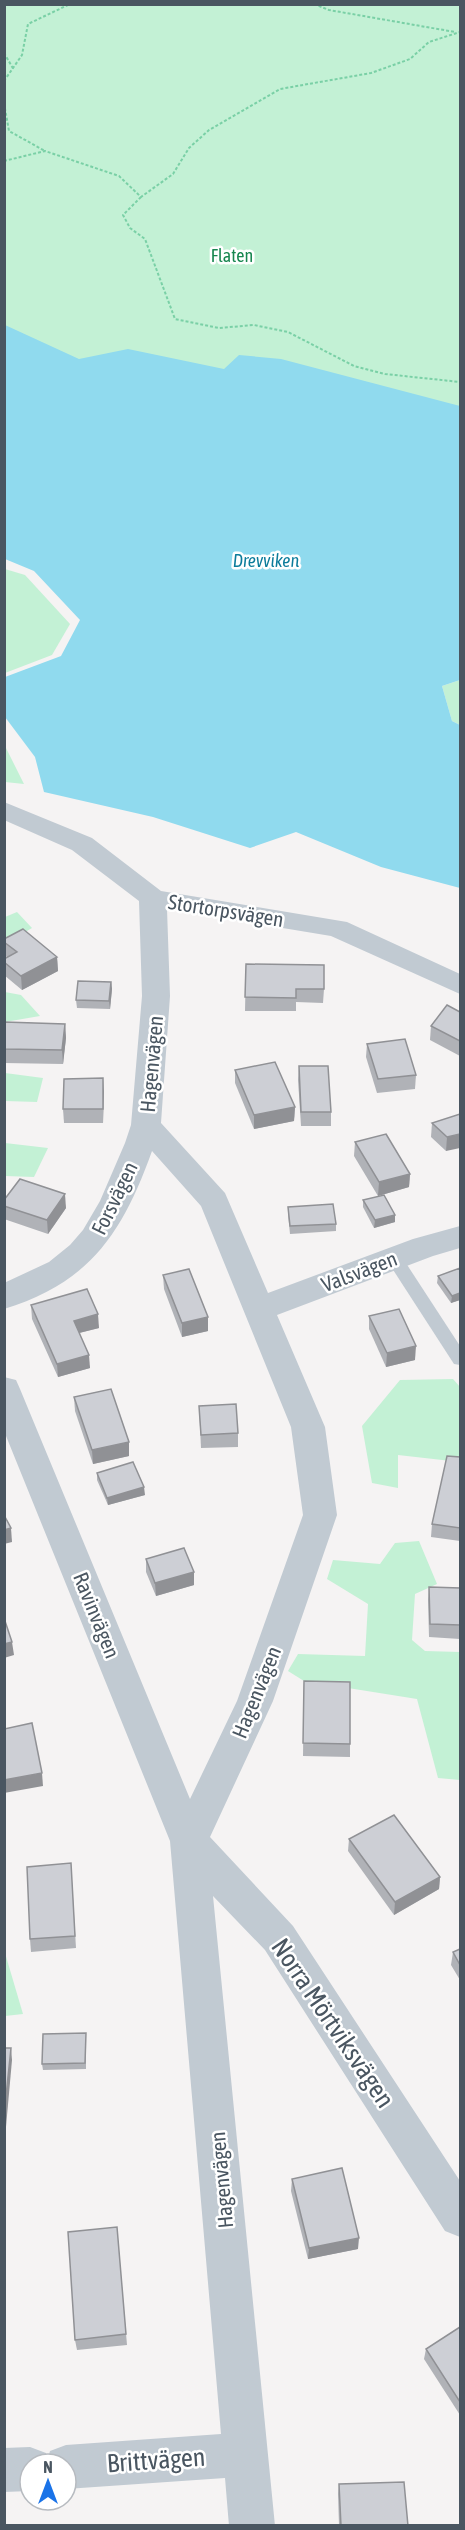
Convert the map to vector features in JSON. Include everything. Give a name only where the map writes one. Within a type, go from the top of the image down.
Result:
[{"type":"street","name":"Stortorpsvägen","points":[[4,810],[82,844],[153,898],[337,928],[460,985]]},
{"type":"street","name":"Hagenvägen","points":[[153,898],[156,996],[146,1125],[214,1201],[308,1427],[320,1515],[255,1701],[189,1841],[252,2526]]},
{"type":"street","name":"Forsvägen","points":[[4,1297],[67,1266],[94,1241],[115,1201],[146,1125]]},
{"type":"street","name":"Valsvägen","points":[[259,1309],[394,1258],[460,1237]]},
{"type":"street","name":"Ravinvägen","points":[[4,1389],[189,1841]]},
{"type":"street","name":"Norra Mörtviksvägen","points":[[189,1841],[231,1889],[279,1938],[460,2217]]},
{"type":"street","name":"Brittvägen","points":[[78,2466],[246,2454]]},
{"type":"lane","points":[[394,1258],[460,1359]]},
{"type":"path","points":[[4,81],[15,70],[28,36],[28,24],[70,4]]},
{"type":"path","points":[[314,4],[329,10],[460,32]]},
{"type":"path","points":[[456,32],[429,42],[410,59],[371,73],[280,89],[209,130],[189,148],[173,174],[141,197],[123,215],[130,228],[145,239],[175,319],[219,328],[254,325],[288,332],[354,366],[385,374],[460,382]]},
{"type":"path","points":[[4,53],[15,70]]},
{"type":"path","points":[[4,103],[9,132],[45,151],[119,176],[141,197]]},
{"type":"path","points":[[4,161],[45,151]]},
{"type":"green space","name":"Flaten","points":[[4,5],[460,5],[460,573],[5,435]]},
{"type":"green space","points":[[5,569],[25,575],[70,624],[52,655],[5,673]]},
{"type":"green space","points":[[460,680],[460,725],[452,721],[442,686]]},
{"type":"green space","points":[[5,746],[24,784],[5,782]]},
{"type":"green space","points":[[17,912],[32,928],[5,944],[5,917]]},
{"type":"green space","points":[[5,992],[21,995],[40,1016],[5,1022]]},
{"type":"green space","points":[[5,1073],[43,1078],[37,1102],[5,1101]]},
{"type":"green space","points":[[5,1143],[48,1148],[34,1177],[5,1176]]},
{"type":"green space","points":[[453,1379],[460,1387],[460,1462],[398,1455],[398,1488],[372,1483],[362,1426],[400,1380]]},
{"type":"green space","points":[[419,1541],[437,1584],[415,1594],[412,1640],[425,1651],[460,1652],[460,1780],[438,1778],[417,1699],[304,1681],[288,1671],[298,1654],[365,1656],[368,1604],[327,1579],[333,1560],[380,1564],[395,1543]]},
{"type":"green space","points":[[5,1953],[23,2014],[5,2016]]},
{"type":"water","name":"Drevviken","points":[[5,325],[79,359],[128,349],[224,369],[239,355],[281,359],[460,406],[460,680],[442,686],[452,721],[460,725],[460,888],[381,867],[296,832],[250,848],[153,817],[44,792],[35,757],[5,717],[5,677],[61,656],[80,620],[34,571],[5,559]]},
{"type":"building","points":[[23,929],[57,957],[21,976],[4,962],[4,959],[17,952],[4,942],[4,939]]},
{"type":"building","points":[[246,964],[324,965],[324,989],[296,989],[296,998],[245,997]]},
{"type":"building","points":[[78,981],[111,982],[109,1001],[76,1000]]},
{"type":"building","points":[[447,1005],[460,1012],[460,1041],[431,1026]]},
{"type":"building","points":[[4,1022],[65,1024],[62,1050],[4,1049]]},
{"type":"building","points":[[405,1039],[416,1075],[378,1079],[367,1044]]},
{"type":"building","points":[[275,1062],[295,1107],[254,1115],[235,1070]]},
{"type":"building","points":[[299,1066],[328,1066],[331,1112],[301,1112]]},
{"type":"building","points":[[103,1078],[103,1109],[63,1109],[64,1079]]},
{"type":"building","points":[[460,1114],[460,1134],[447,1137],[432,1123]]},
{"type":"building","points":[[386,1134],[410,1174],[379,1182],[355,1142]]},
{"type":"building","points":[[20,1179],[65,1194],[47,1220],[4,1206],[4,1200]]},
{"type":"building","points":[[384,1195],[395,1215],[375,1220],[363,1200]]},
{"type":"building","points":[[333,1204],[336,1224],[290,1226],[288,1207]]},
{"type":"building","points":[[460,1268],[460,1293],[452,1296],[438,1276]]},
{"type":"building","points":[[189,1269],[208,1317],[182,1323],[163,1275]]},
{"type":"building","points":[[87,1289],[98,1314],[74,1321],[89,1355],[57,1364],[31,1305]]},
{"type":"building","points":[[399,1309],[416,1346],[387,1353],[369,1316]]},
{"type":"building","points":[[111,1389],[129,1442],[92,1450],[74,1397]]},
{"type":"building","points":[[236,1404],[238,1433],[201,1435],[199,1406]]},
{"type":"building","points":[[447,1456],[460,1457],[460,1528],[432,1524]]},
{"type":"building","points":[[133,1462],[144,1487],[107,1498],[97,1473]]},
{"type":"building","points":[[4,1515],[11,1528],[4,1530]]},
{"type":"building","points":[[184,1548],[194,1572],[155,1583],[146,1559]]},
{"type":"building","points":[[429,1587],[460,1588],[460,1625],[430,1624]]},
{"type":"building","points":[[4,1618],[12,1642],[4,1644]]},
{"type":"building","points":[[304,1681],[350,1682],[350,1744],[303,1743]]},
{"type":"building","points":[[32,1723],[42,1773],[4,1780],[4,1729]]},
{"type":"building","points":[[394,1815],[440,1877],[395,1902],[349,1839]]},
{"type":"building","points":[[71,1863],[75,1936],[30,1939],[27,1867]]},
{"type":"building","points":[[460,1949],[460,1965],[453,1952]]},
{"type":"building","points":[[86,2033],[85,2063],[42,2064],[43,2034]]},
{"type":"building","points":[[4,2048],[11,2048],[4,2115]]},
{"type":"building","points":[[342,2168],[359,2238],[309,2248],[292,2179]]},
{"type":"building","points":[[117,2227],[126,2334],[75,2340],[68,2232]]},
{"type":"building","points":[[460,2327],[460,2402],[426,2349]]},
{"type":"building","points":[[404,2482],[408,2526],[341,2526],[339,2484]]}]
